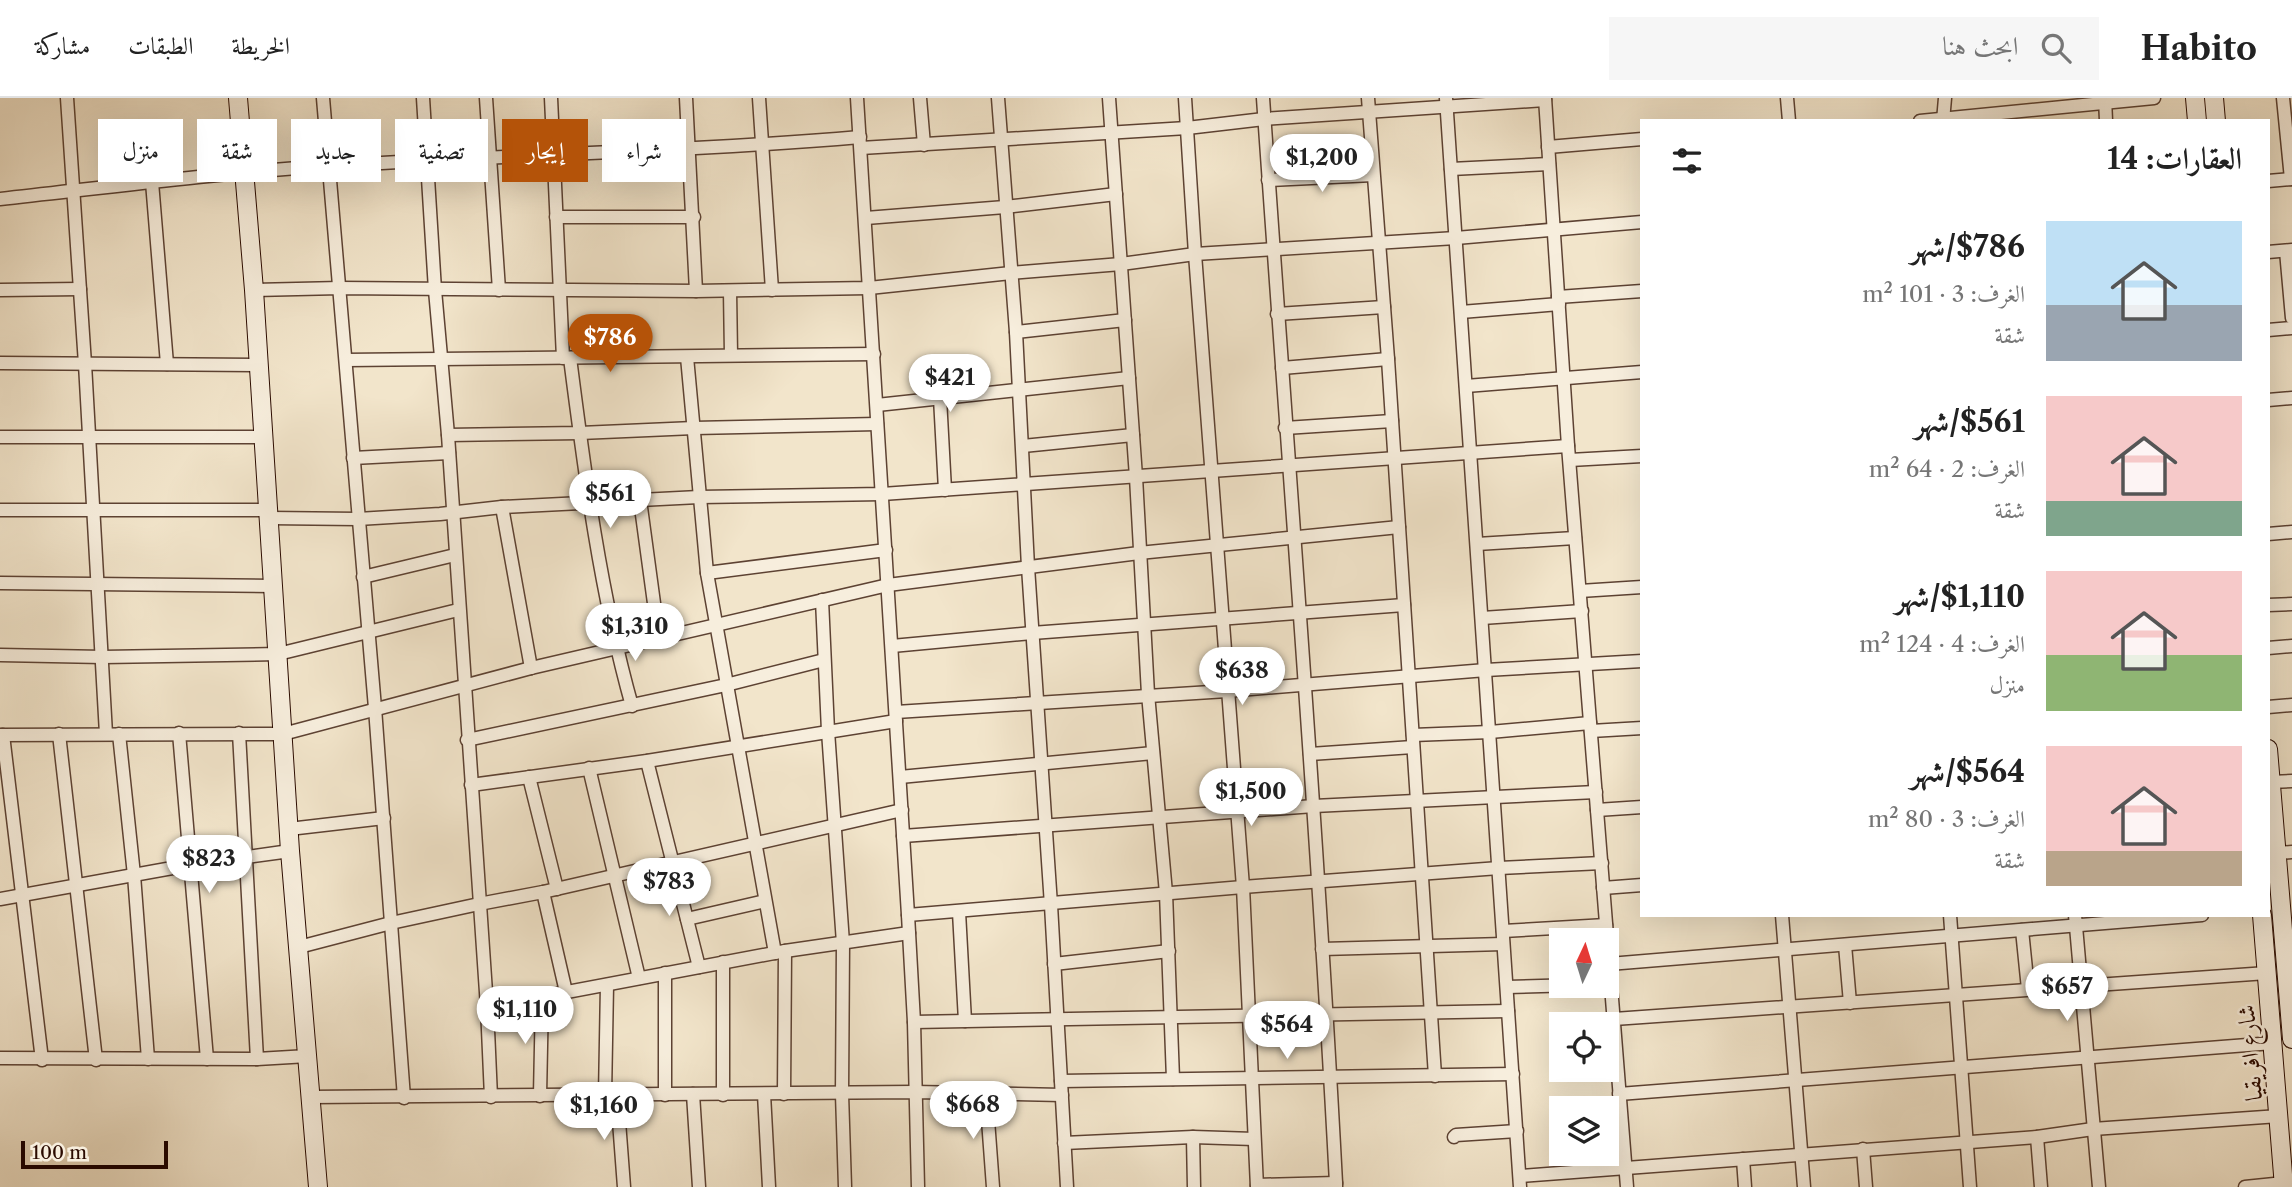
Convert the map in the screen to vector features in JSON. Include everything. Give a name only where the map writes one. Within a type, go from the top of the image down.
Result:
[{"type":"street","points":[[67,98],[103,657],[134,875],[148,1059]]},
{"type":"street","points":[[238,98],[240,119]]},
{"type":"street","points":[[323,98],[325,119]]},
{"type":"street","points":[[423,98],[425,119]]},
{"type":"street","points":[[486,98],[499,290]]},
{"type":"street","points":[[551,98],[551,119]]},
{"type":"street","points":[[686,98],[696,291]]},
{"type":"street","points":[[759,98],[772,290]]},
{"type":"street","points":[[857,98],[908,915],[918,1187]]},
{"type":"street","points":[[920,98],[924,145]]},
{"type":"street","points":[[998,98],[1016,332],[1067,1187]]},
{"type":"street","points":[[1109,98],[1136,477],[1148,694],[1166,893],[1173,1079]]},
{"type":"street","points":[[1185,98],[1243,887],[1257,1186],[1336,1185],[1320,882],[1298,614],[1263,98]]},
{"type":"street","points":[[1368,98],[1395,459],[1435,1076]]},
{"type":"street","points":[[1787,98],[1789,119]]},
{"type":"street","points":[[1943,119],[1945,98]]},
{"type":"street","points":[[1948,119],[2029,104],[2154,98]]},
{"type":"street","points":[[2195,98],[2197,119]]},
{"type":"street","points":[[2214,98],[2216,119]]},
{"type":"street","points":[[588,153],[861,143],[924,145],[1187,128],[1447,103],[1545,99],[1568,446],[1606,928]]},
{"type":"street","points":[[2105,100],[2106,119]]},
{"type":"street","points":[[2270,181],[2292,179],[2286,101]]},
{"type":"street","points":[[1447,103],[1520,1181],[1625,1167],[2037,1137],[2093,1129],[2279,1115]]},
{"type":"street","points":[[1548,147],[1640,139]]},
{"type":"street","points":[[488,158],[502,157]]},
{"type":"street","points":[[1451,169],[1549,164]]},
{"type":"street","points":[[1268,180],[1373,175]]},
{"type":"street","points":[[0,199],[152,182],[167,364]]},
{"type":"street","points":[[246,182],[290,851],[318,1187]]},
{"type":"street","points":[[330,182],[384,818],[404,1098]]},
{"type":"street","points":[[429,182],[491,1097]]},
{"type":"street","points":[[554,182],[558,291],[567,358],[589,503],[616,650],[632,706]]},
{"type":"street","points":[[866,218],[1005,207],[1116,194]]},
{"type":"street","points":[[556,217],[694,217]]},
{"type":"street","points":[[254,290],[340,288],[730,291],[869,288],[1121,264],[1195,254],[1456,238],[1640,222]]},
{"type":"street","points":[[2270,252],[2289,250],[2292,318]]},
{"type":"street","points":[[0,290],[80,289]]},
{"type":"street","points":[[730,291],[731,355]]},
{"type":"street","points":[[1461,312],[1640,291]]},
{"type":"street","points":[[1277,314],[1384,307]]},
{"type":"street","points":[[1016,332],[1125,320]]},
{"type":"street","points":[[2270,330],[2292,328]]},
{"type":"street","points":[[346,360],[874,354]]},
{"type":"street","points":[[687,357],[699,497],[715,625],[765,901],[780,952],[784,1094]]},
{"type":"street","points":[[1282,368],[1388,359]]},
{"type":"street","points":[[0,363],[259,365]]},
{"type":"street","points":[[1466,386],[1640,372]]},
{"type":"street","points":[[877,405],[1129,378]]},
{"type":"street","points":[[940,398],[945,490]]},
{"type":"street","points":[[2270,400],[2292,398]]},
{"type":"street","points":[[1285,428],[1392,421]]},
{"type":"street","points":[[448,435],[877,424]]},
{"type":"street","points":[[1023,446],[1133,435]]},
{"type":"street","points":[[0,437],[264,438]]},
{"type":"street","points":[[0,510],[269,514],[358,519],[502,507],[699,497],[882,494],[1568,446]]},
{"type":"street","points":[[353,458],[449,453]]},
{"type":"street","points":[[1570,460],[1640,456]]},
{"type":"street","points":[[640,500],[659,640]]},
{"type":"street","points":[[502,507],[531,668]]},
{"type":"street","points":[[42,1060],[1,735],[283,734],[531,668],[888,585],[1139,553],[1399,527]]},
{"type":"street","points":[[2270,534],[2292,532]]},
{"type":"street","points":[[1477,544],[1576,538]]},
{"type":"street","points":[[707,573],[886,550]]},
{"type":"street","points":[[363,577],[455,555]]},
{"type":"street","points":[[0,583],[273,586]]},
{"type":"street","points":[[1580,591],[1640,587]]},
{"type":"street","points":[[822,600],[843,943],[842,1094],[845,1187]]},
{"type":"street","points":[[2270,606],[2292,604]]},
{"type":"street","points":[[892,646],[1404,605]]},
{"type":"street","points":[[0,656],[278,654],[458,611]]},
{"type":"street","points":[[1482,618],[1582,611]]},
{"type":"street","points":[[2270,648],[2292,646]]},
{"type":"street","points":[[467,740],[726,685],[824,660]]},
{"type":"street","points":[[471,785],[647,761],[828,731],[896,716],[1148,694],[1227,691],[1486,670],[1640,661]]},
{"type":"street","points":[[2270,707],[2292,705]]},
{"type":"street","points":[[1310,754],[1489,732],[1591,727],[1640,728]]},
{"type":"street","points":[[179,733],[207,1059]]},
{"type":"street","points":[[239,733],[257,1059]]},
{"type":"street","points":[[59,734],[96,1059]]},
{"type":"street","points":[[900,777],[1153,753]]},
{"type":"street","points":[[647,761],[699,967]]},
{"type":"street","points":[[589,768],[639,978]]},
{"type":"street","name":"شارع افريقيا","points":[[2270,771],[2284,852],[2292,1039]]},
{"type":"street","points":[[529,777],[557,889]]},
{"type":"street","points":[[2271,782],[2292,781]]},
{"type":"street","points":[[903,836],[1314,806],[1596,792]]},
{"type":"street","points":[[1597,810],[1640,807]]},
{"type":"street","points":[[299,947],[391,923],[557,889],[902,810]]},
{"type":"street","points":[[289,829],[384,818]]},
{"type":"street","points":[[0,899],[189,865],[290,851]]},
{"type":"street","points":[[908,915],[1243,887],[1602,863]]},
{"type":"street","points":[[1603,888],[1640,885]]},
{"type":"street","points":[[543,892],[566,992]]},
{"type":"street","points":[[687,919],[765,901]]},
{"type":"street","points":[[959,912],[965,1021]]},
{"type":"street","points":[[1783,917],[1804,1187]]},
{"type":"street","points":[[1950,917],[1970,1187]]},
{"type":"street","points":[[1619,963],[2022,930],[2075,921],[2160,917]]},
{"type":"street","name":"شارع افريقيا","points":[[2262,917],[2284,1185]]},
{"type":"street","points":[[2075,921],[2099,1187]]},
{"type":"street","points":[[1322,949],[1426,945],[1606,925]]},
{"type":"street","points":[[2022,930],[2028,989]]},
{"type":"street","points":[[487,1007],[780,952],[909,933]]},
{"type":"street","points":[[1844,945],[1850,1003]]},
{"type":"street","points":[[1054,964],[1169,951]]},
{"type":"street","points":[[723,962],[723,1095]]},
{"type":"street","points":[[1619,1019],[2267,973]]},
{"type":"street","points":[[665,974],[665,1095]]},
{"type":"street","points":[[607,985],[611,1096],[624,1187]]},
{"type":"street","points":[[1507,987],[1549,986]]},
{"type":"street","points":[[540,1096],[542,996]]},
{"type":"street","points":[[914,1023],[1508,1011]]},
{"type":"street","points":[[1619,1094],[2273,1043]]},
{"type":"street","points":[[0,1058],[257,1059],[308,1056]]},
{"type":"street","points":[[1061,1081],[1513,1074]]},
{"type":"street","points":[[1618,1082],[1627,1187]]},
{"type":"street","points":[[311,1097],[915,1093],[1062,1095]]},
{"type":"street","points":[[986,1093],[993,1187]]},
{"type":"street","points":[[693,1094],[699,1187]]},
{"type":"street","points":[[764,1094],[769,1187]]},
{"type":"street","points":[[1454,1137],[1517,1131]]},
{"type":"street","points":[[1064,1143],[1193,1137],[1254,1139]]},
{"type":"street","points":[[1193,1137],[1194,1187]]},
{"type":"street","points":[[2037,1137],[2041,1187]]},
{"type":"street","points":[[1863,1149],[1866,1187]]},
{"type":"street","points":[[1743,1159],[1745,1187]]},
{"type":"street","points":[[2245,1187],[2284,1185]]}]
